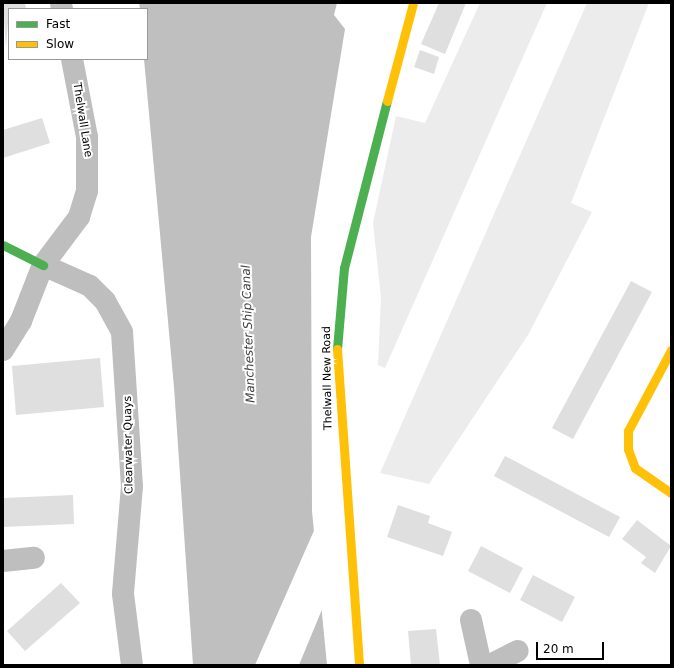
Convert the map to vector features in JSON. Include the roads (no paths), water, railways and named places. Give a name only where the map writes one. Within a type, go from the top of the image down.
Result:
[{"type":"main road","name":"Thelwall New Road","points":[[359,665],[338,397],[337,334],[344,268],[413,3]]},
{"type":"main road","points":[[3,245],[44,265]]},
{"type":"main road","points":[[671,350],[628,430],[628,449],[635,468],[671,493]]},
{"type":"street","name":"Thelwall Lane","points":[[3,350],[21,321],[44,265],[70,233],[87,191],[87,138],[72,60]]},
{"type":"street","name":"Clearwater Quays","points":[[44,265],[90,286],[105,301],[122,332],[132,486],[123,594],[132,665]]},
{"type":"street","points":[[3,561],[34,558]]},
{"type":"street","points":[[471,620],[481,665]]},
{"type":"street","points":[[490,665],[518,651]]},
{"type":"water","name":"Manchester Ship Canal","points":[[139,3],[337,3],[334,15],[345,29],[311,237],[312,511],[327,665],[193,665],[174,387],[144,60],[148,60],[148,8],[140,8]]}]
